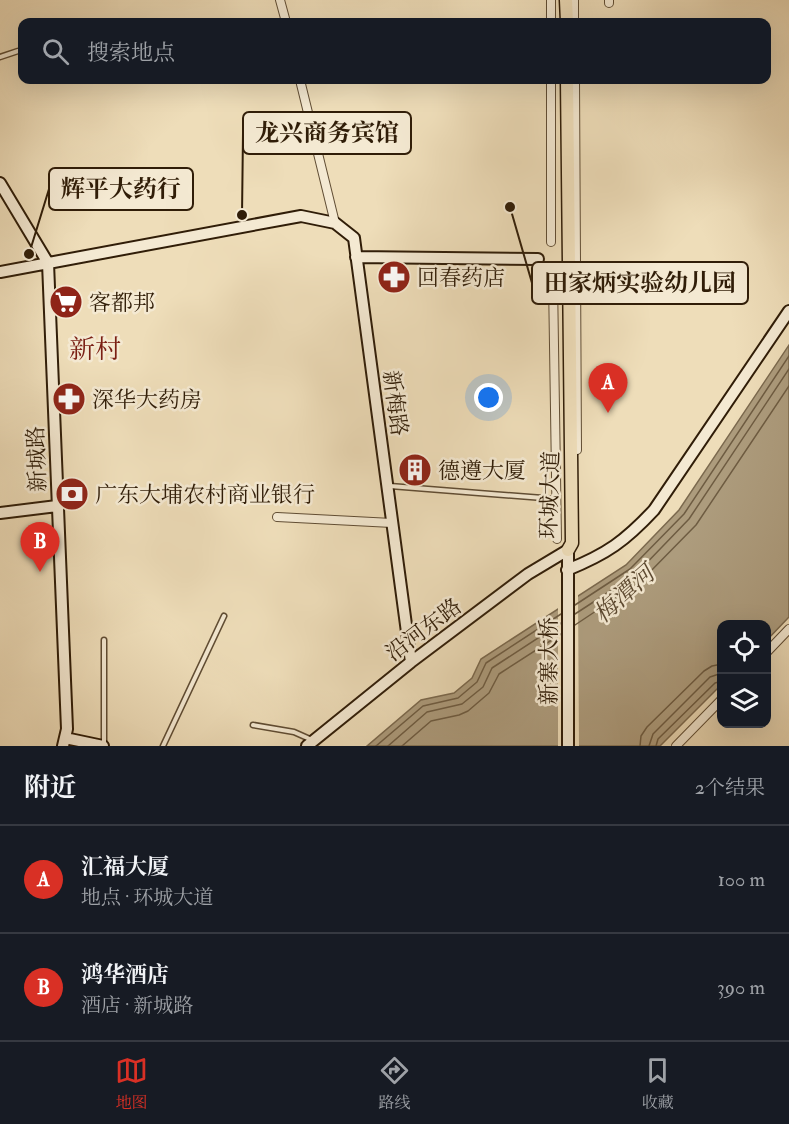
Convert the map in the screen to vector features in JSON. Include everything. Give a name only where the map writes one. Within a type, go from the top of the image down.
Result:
[{"type":"main road","points":[[561,0],[561,18]]},
{"type":"main road","points":[[566,0],[567,18]]},
{"type":"main road","name":"环城大道","points":[[562,84],[568,550]]},
{"type":"main road","name":"环城大道","points":[[567,84],[572,531],[572,543],[568,550]]},
{"type":"main road","name":"新城路","points":[[0,183],[48,263],[67,729],[64,742]]},
{"type":"main road","points":[[0,272],[301,216],[335,223]]},
{"type":"main road","name":"新梅路","points":[[335,223],[354,238],[411,662]]},
{"type":"main road","points":[[356,256],[538,259]]},
{"type":"main road","points":[[567,573],[598,558],[631,534],[654,510],[789,311]]},
{"type":"main road","points":[[0,513],[57,506]]},
{"type":"main road","name":"新寨大桥","points":[[568,550],[568,746]]},
{"type":"main road","name":"沿河东路","points":[[310,743],[411,662],[528,574],[568,550]]},
{"type":"main road","points":[[64,742],[104,746]]},
{"type":"street","points":[[280,0],[285,18]]},
{"type":"street","points":[[551,0],[551,18]]},
{"type":"street","points":[[574,0],[574,18]]},
{"type":"street","points":[[301,84],[335,223]]},
{"type":"street","points":[[551,84],[551,242]]},
{"type":"street","points":[[574,84],[578,537]]},
{"type":"street","points":[[553,281],[557,539]]},
{"type":"street","points":[[277,517],[392,523]]},
{"type":"street","points":[[771,648],[789,629]]},
{"type":"street","points":[[676,746],[717,704]]},
{"type":"lane","points":[[0,57],[18,51]]},
{"type":"lane","points":[[387,486],[557,499]]},
{"type":"lane","points":[[163,746],[224,616]]},
{"type":"lane","points":[[104,640],[104,746]]},
{"type":"lane","points":[[253,725],[294,732],[310,743]]},
{"type":"water","name":"梅潭河","points":[[789,345],[789,617],[771,636],[771,620],[717,620],[717,689],[660,746],[367,746],[421,700],[454,693],[472,678],[481,659],[626,565],[679,510]]},
{"type":"pier","points":[[578,594],[579,746],[558,746],[558,606]]},
{"type":"place","name":"田家炳实验幼儿园","points":[[510,207]]},
{"type":"place","name":"龙兴商务宾馆","points":[[242,215]]},
{"type":"place","name":"辉平大药行","points":[[29,254]]},
{"type":"place","name":"回春药店","points":[[394,277]]},
{"type":"place","name":"客都邦","points":[[66,302]]},
{"type":"place","name":"深华大药房","points":[[69,399]]},
{"type":"place","name":"汇福大厦","points":[[608,413]]},
{"type":"place","name":"德遵大厦","points":[[415,470]]},
{"type":"place","name":"广东大埔农村商业银行","points":[[72,494]]},
{"type":"place","name":"鸿华酒店","points":[[40,572]]},
{"type":"district","name":"新村","points":[[95,349]]}]
